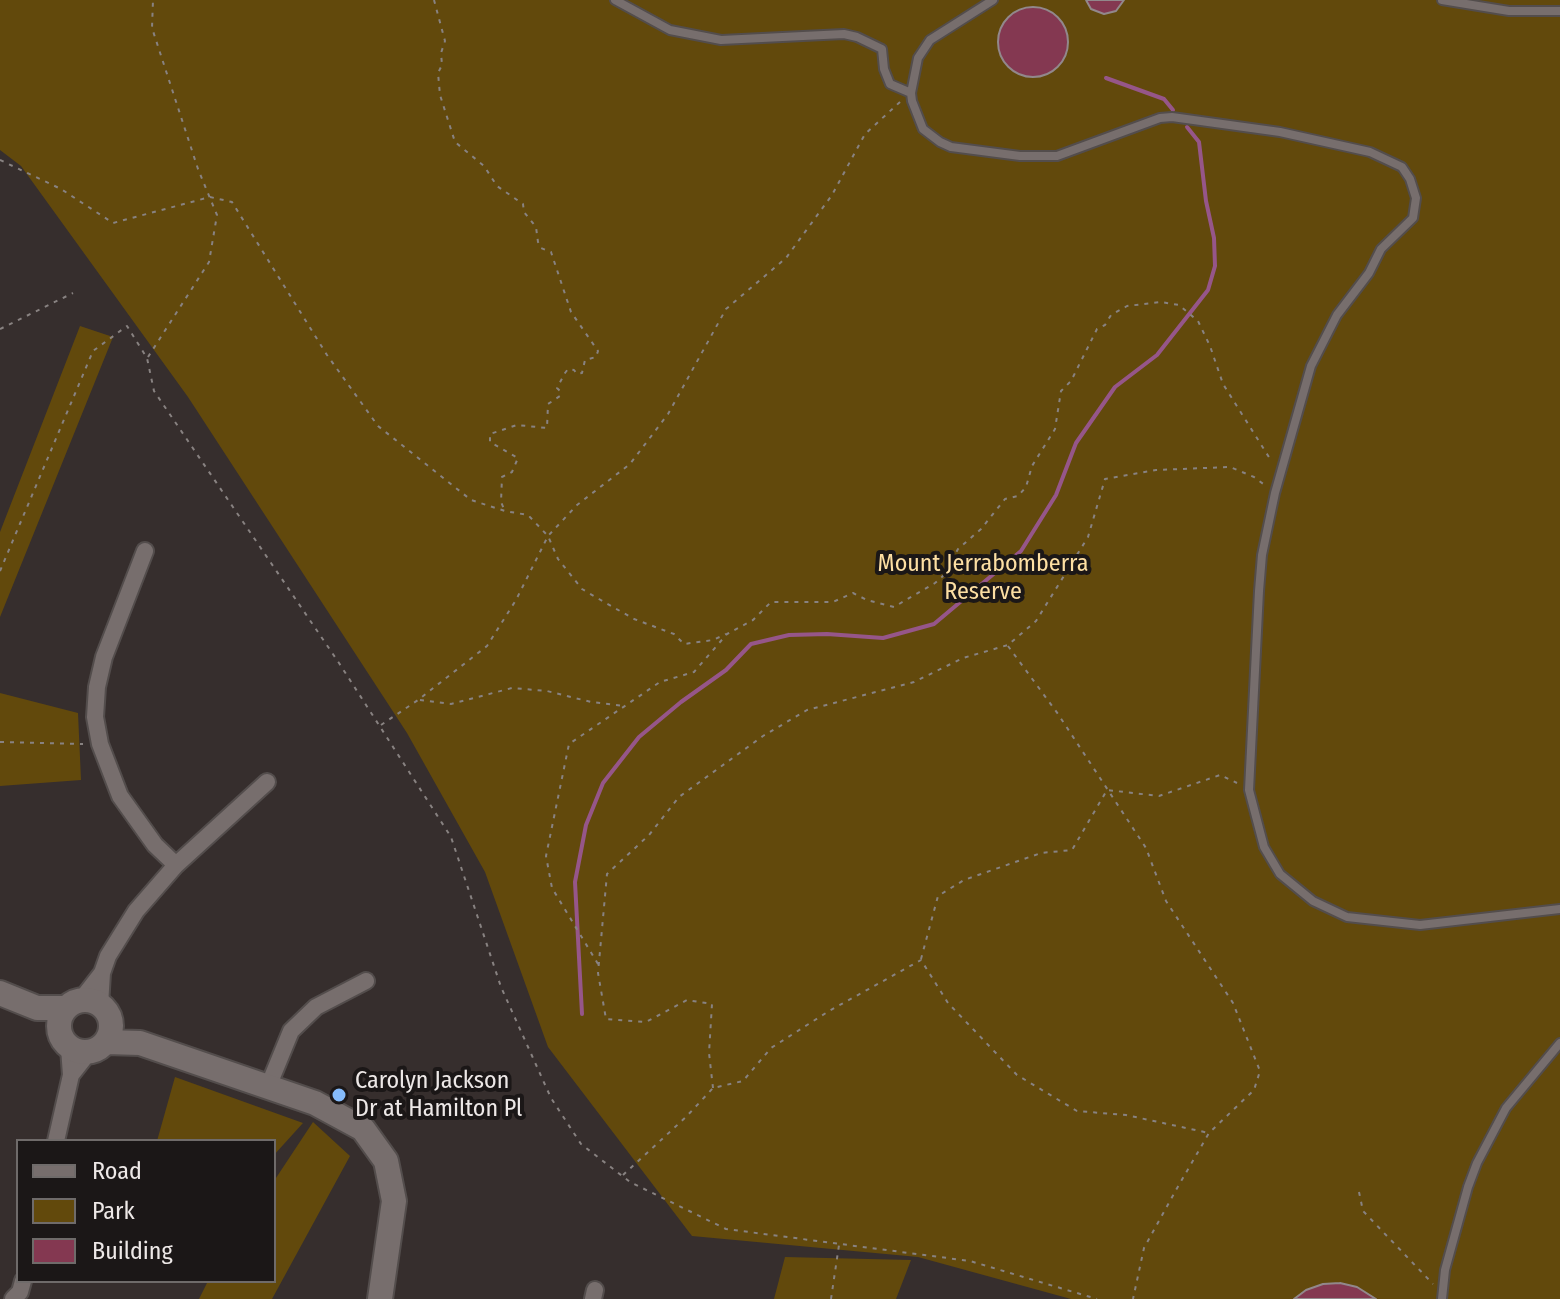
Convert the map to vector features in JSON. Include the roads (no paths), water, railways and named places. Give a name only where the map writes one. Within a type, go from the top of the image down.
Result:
[{"type":"street","points":[[145,551],[104,657],[97,687],[95,717],[100,744],[120,796],[155,845],[176,865]]},
{"type":"street","points":[[56,1139],[71,1075],[108,956],[136,911],[176,865],[267,782]]},
{"type":"street","points":[[268,1087],[291,1031],[316,1007],[366,981]]},
{"type":"street","points":[[0,993],[85,1026],[315,1103],[363,1129],[386,1161],[394,1201],[380,1299]]},
{"type":"lane","points":[[615,0],[670,30],[721,40],[844,34],[857,37],[882,49],[884,69],[890,84],[911,93]]},
{"type":"lane","points":[[993,0],[930,40],[918,58],[911,93],[923,129],[951,147],[1020,156],[1057,156],[1160,118],[1172,117],[1209,120],[1381,155],[1402,167],[1410,179],[1416,198],[1413,218],[1381,249],[1369,273],[1337,315],[1318,351],[1276,488],[1262,555],[1249,790],[1264,847],[1280,874],[1313,901],[1347,917],[1420,925],[1560,909]]},
{"type":"lane","points":[[1442,0],[1509,11],[1560,11]]},
{"type":"lane","points":[[1442,1296],[1458,1219],[1477,1163],[1506,1108],[1560,1043]]},
{"type":"waterway","points":[[1106,78],[1164,99],[1173,110]]},
{"type":"waterway","points":[[582,1014],[575,882],[586,825],[603,783],[639,737],[726,670],[751,644],[789,635],[883,638],[934,624],[1021,551],[1056,495],[1076,443],[1115,387],[1157,355],[1208,290],[1215,266],[1214,238],[1199,142],[1187,127]]},
{"type":"place","name":"Carolyn Jackson Dr at Hamilton Pl","points":[[339,1095]]},
{"type":"park label","name":"Mount Jerrabomberra Reserve","points":[[983,578]]}]
